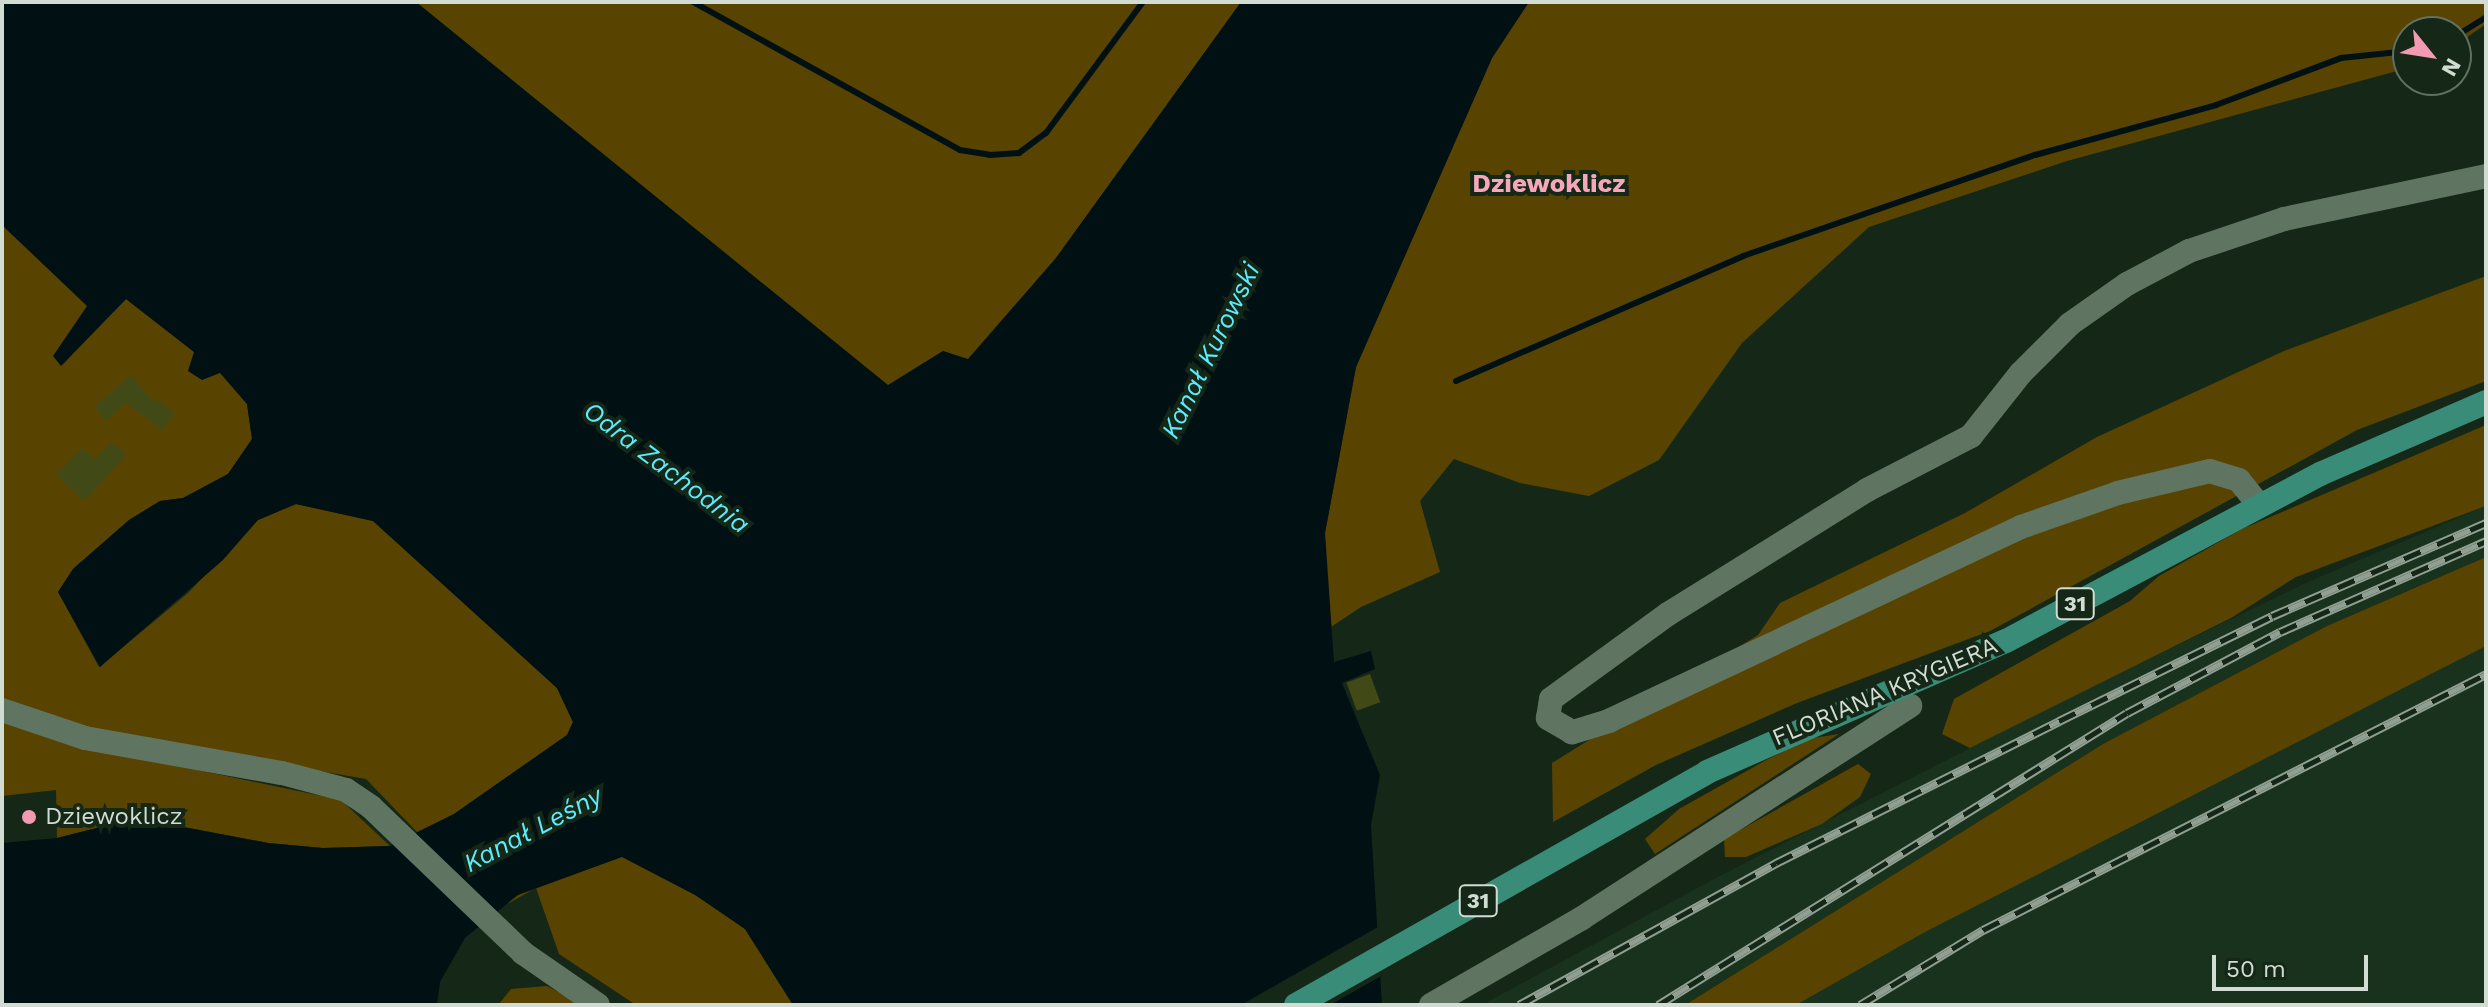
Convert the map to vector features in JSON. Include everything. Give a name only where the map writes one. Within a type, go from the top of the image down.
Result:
[{"type":"main road","name":"FLORIANA KRYGIERA","points":[[1296,1005],[1659,797],[1778,738],[2006,641],[2259,505],[2383,443],[2486,402]]},
{"type":"street","points":[[2259,505],[2239,480],[2210,471],[2118,493],[2021,527],[1609,721],[1572,732],[1548,718],[1551,699],[1668,614],[1867,490],[1971,436],[2021,373],[2070,324],[2127,284],[2189,251],[2284,219],[2486,176]]},
{"type":"street","name":"FLORIANA KRYGIERA","points":[[1431,1005],[1582,918],[1910,706]]},
{"type":"street","points":[[2,710],[85,738],[282,773],[346,790],[371,807],[510,942],[598,1005]]},
{"type":"shaded area","points":[[416,2],[1241,2],[1056,258],[968,360],[943,351],[888,386]]},
{"type":"shaded area","points":[[1529,2],[2486,2],[2486,24],[2472,34],[2472,16],[2392,16],[2392,72],[2067,161],[1869,227],[1742,343],[1659,460],[1589,496],[1520,483],[1454,459],[1420,501],[1440,572],[1361,607],[1328,629],[1325,533],[1356,367],[1492,58]]},
{"type":"shaded area","points":[[2,225],[88,306],[54,356],[62,365],[126,299],[220,372],[247,404],[252,439],[228,474],[183,498],[160,501],[129,520],[73,569],[58,592],[99,667],[188,593],[258,520],[296,504],[373,521],[557,688],[573,722],[567,735],[454,814],[417,832],[366,779],[104,734],[73,744],[341,800],[390,846],[323,848],[268,843],[136,818],[57,838],[56,790],[2,796]]},
{"type":"shaded area","points":[[2486,276],[2486,381],[2357,430],[1990,631],[1797,703],[1656,765],[1553,822],[1552,763],[1758,635],[1780,603],[1965,513],[2097,437],[2284,351]]},
{"type":"shaded area","points":[[2486,425],[2486,506],[2296,577],[2231,618],[1970,748],[1942,734],[1954,699],[2130,601],[2159,576],[2242,529]]},
{"type":"shaded area","points":[[2486,506],[2486,557],[2327,626],[2103,744],[1685,1005],[1482,1005],[1712,880],[2074,695],[2308,582]]},
{"type":"shaded area","points":[[2486,557],[2486,646],[1925,932],[1796,1005],[1685,1005],[2103,744],[2327,626]]},
{"type":"shaded area","points":[[2486,646],[2486,1005],[1796,1005],[1925,932]]},
{"type":"shaded area","points":[[1839,734],[1655,854],[1645,839],[1679,809],[1768,759],[1812,738]]},
{"type":"shaded area","points":[[1858,764],[1871,774],[1860,797],[1822,824],[1746,857],[1725,857],[1724,839]]},
{"type":"shaded area","points":[[612,835],[745,929],[793,1005],[636,1005],[559,954],[536,888],[507,904],[536,863]]},
{"type":"shaded area","points":[[547,986],[583,1005],[498,1005],[511,989]]},
{"type":"water","points":[[2,2],[416,2],[888,385],[943,351],[968,359],[1056,258],[1241,2],[1529,2],[1492,58],[1356,367],[1325,533],[1334,662],[1371,651],[1375,669],[1342,683],[1380,775],[1371,825],[1382,1005],[793,1005],[745,929],[695,895],[622,857],[518,895],[465,938],[440,982],[437,1005],[2,1005],[2,843],[57,838],[136,818],[268,843],[323,848],[390,846],[454,814],[567,735],[573,722],[557,688],[373,521],[296,504],[258,520],[223,560],[100,667],[58,592],[73,569],[129,520],[160,501],[183,498],[228,474],[252,439],[247,404],[220,373],[202,380],[188,371],[194,352],[126,299],[61,366],[53,356],[87,306],[2,225]]},
{"type":"pier","points":[[1378,927],[1383,975],[1330,1005],[1241,1005]]},
{"type":"building","points":[[131,375],[155,403],[158,400],[175,413],[162,430],[126,403],[106,421],[94,407]]},
{"type":"building","points":[[112,442],[126,455],[84,501],[56,475],[82,448],[95,460]]},
{"type":"building","points":[[1370,674],[1380,702],[1357,711],[1347,683]]},
{"type":"waterway","points":[[693,2],[960,150],[990,155],[1019,153],[1046,133],[1143,2]]},
{"type":"waterway","points":[[2472,26],[2486,17]]},
{"type":"waterway","points":[[1456,381],[1743,256],[2035,155],[2216,105],[2341,58],[2392,53]]},
{"type":"railway","points":[[1519,1005],[1776,863],[2059,721],[2272,616],[2486,523]]},
{"type":"railway","points":[[1658,1005],[2127,713],[2280,632],[2486,541]]},
{"type":"railway","points":[[1860,1005],[1983,930],[2486,674]]},
{"type":"place","name":"Dziewoklicz","points":[[29,817]]},
{"type":"district","name":"Dziewoklicz","points":[[1549,184]]},
{"type":"water label","name":"Kanał Kurowski","points":[[1211,351]]},
{"type":"water label","name":"Odra Zachodnia","points":[[666,468]]},
{"type":"water label","name":"Kanał Leśny","points":[[533,830]]}]
